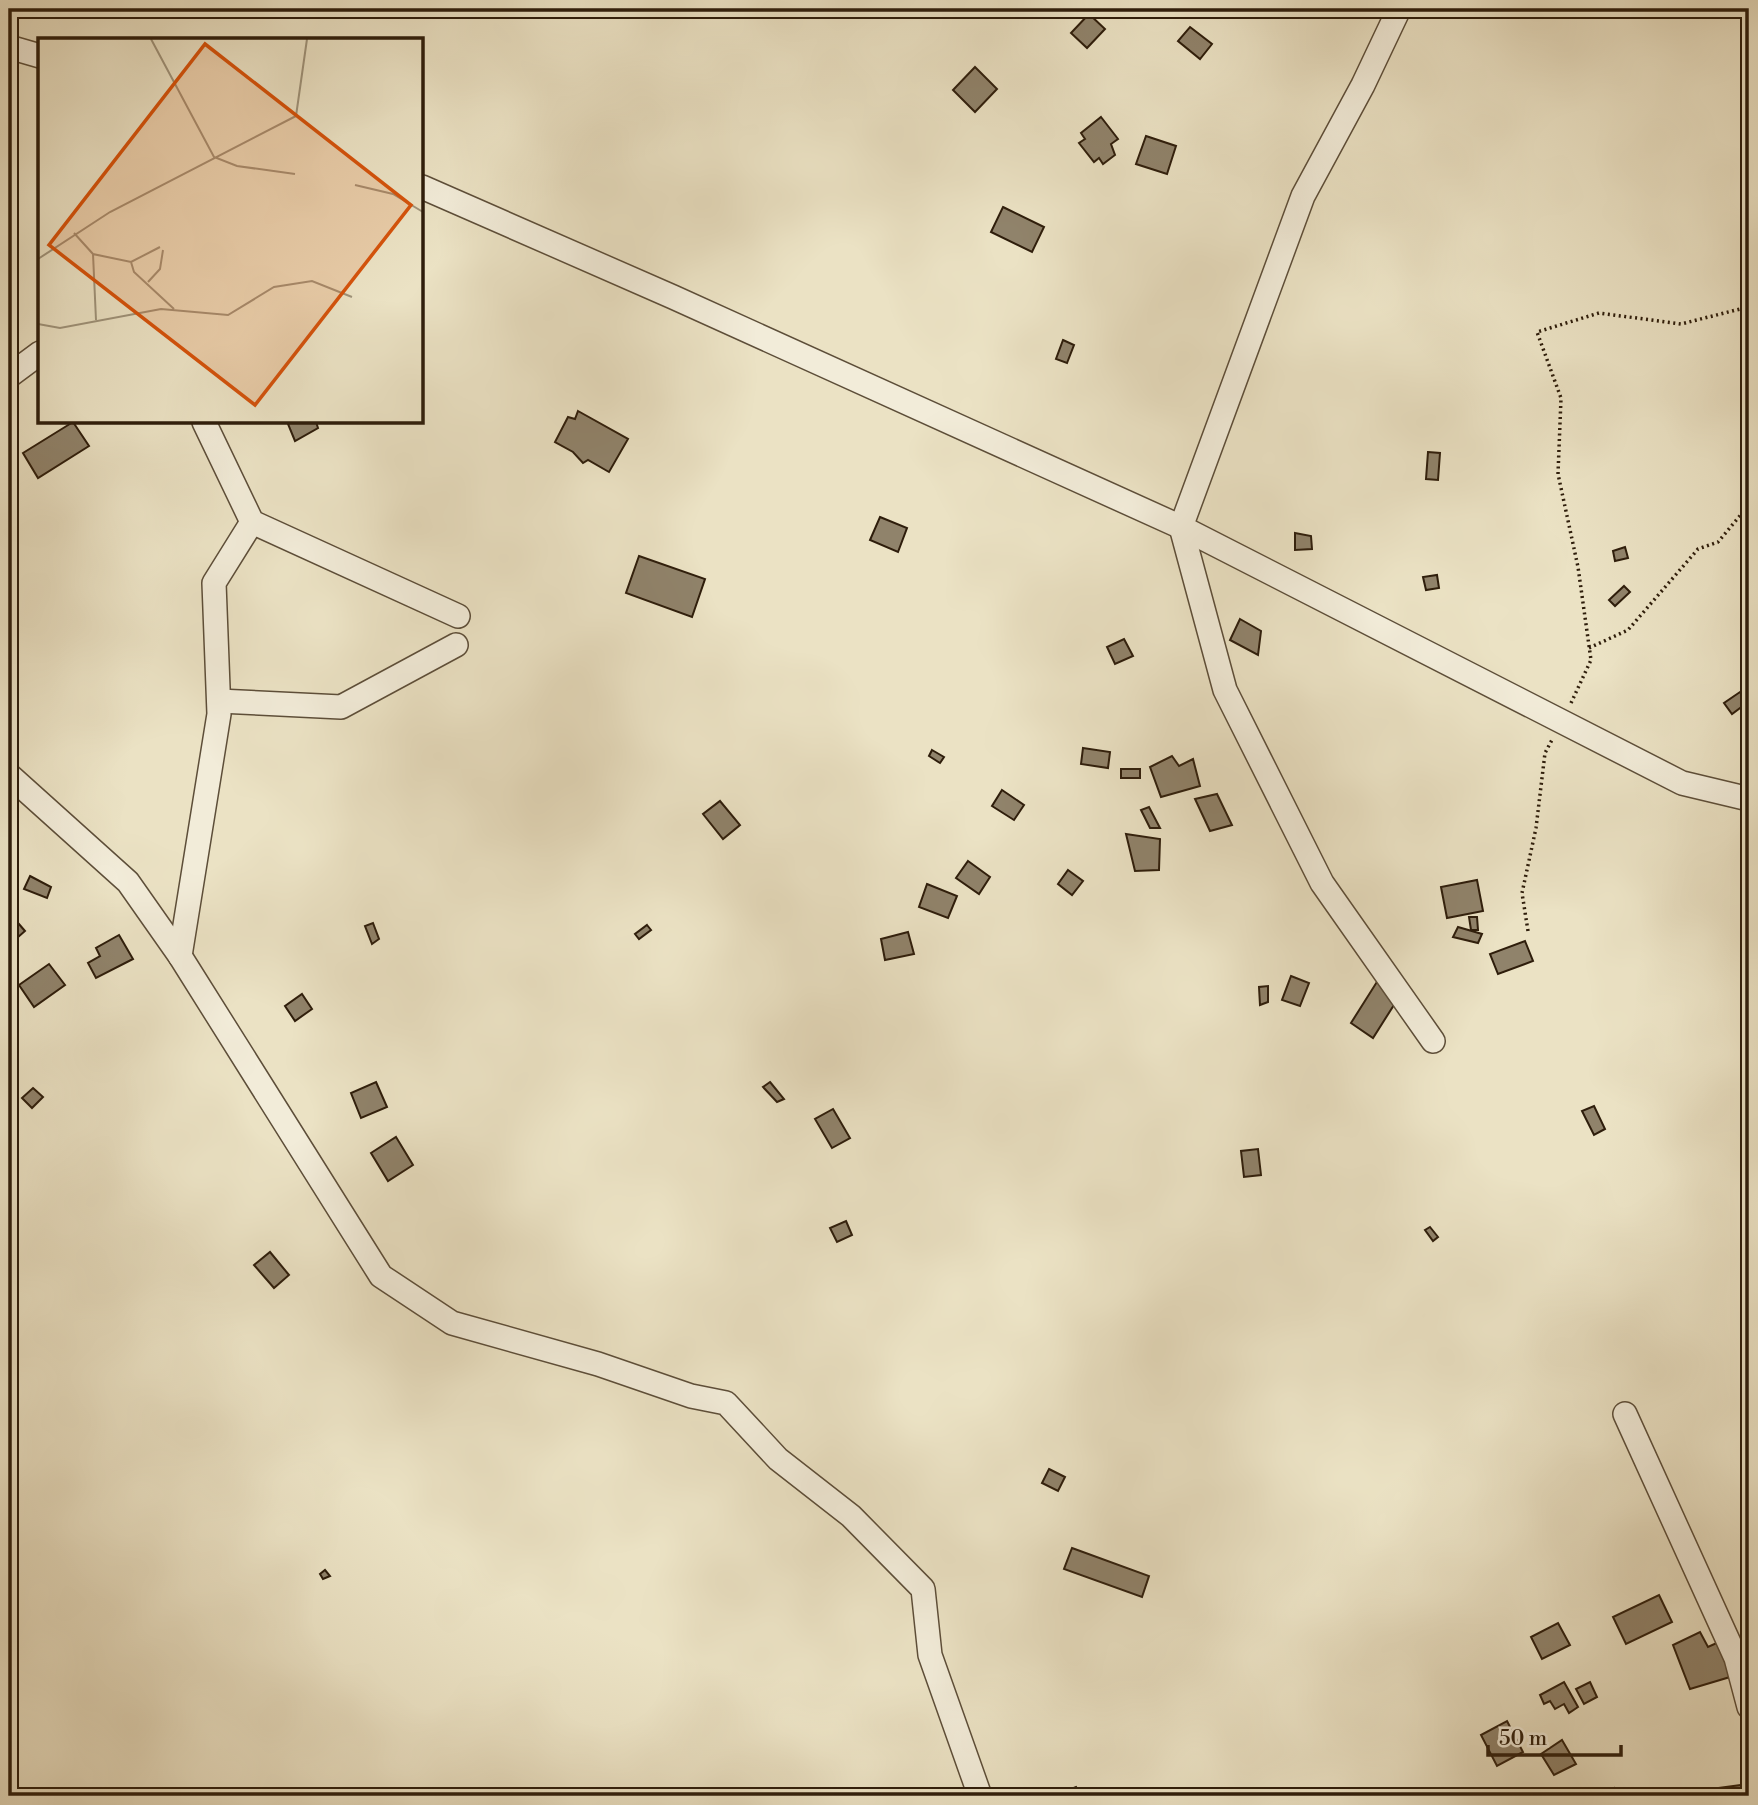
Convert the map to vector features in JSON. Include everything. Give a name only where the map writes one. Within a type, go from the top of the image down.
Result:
[{"type":"street","points":[[1399,9],[1303,196],[1181,527],[1226,690],[1322,883],[1433,1041]]},
{"type":"street","points":[[9,47],[38,55]]},
{"type":"street","points":[[424,188],[673,297],[1181,527],[1682,783],[1749,800]]},
{"type":"street","points":[[9,376],[38,354]]},
{"type":"street","points":[[205,424],[252,522],[458,615]]},
{"type":"street","points":[[180,956],[219,701],[214,583],[252,522]]},
{"type":"street","points":[[219,701],[341,707],[456,645]]},
{"type":"street","points":[[9,775],[128,882],[180,956],[381,1276],[452,1323],[598,1364],[691,1396],[726,1403],[778,1459],[851,1516],[923,1589],[930,1655],[980,1796]]},
{"type":"street","points":[[1625,1414],[1736,1658],[1749,1707]]},
{"type":"path","points":[[1528,931],[1522,893],[1536,828],[1545,753],[1591,660],[1578,568],[1558,474],[1561,398],[1537,332],[1599,313],[1681,324],[1744,308],[1749,303]]},
{"type":"path","points":[[1589,648],[1628,630],[1698,549],[1718,541],[1749,505]]},
{"type":"building","points":[[1233,9],[1261,9],[1251,17],[1245,10],[1239,15]]},
{"type":"building","points":[[1089,14],[1105,29],[1087,48],[1071,33]]},
{"type":"building","points":[[1190,27],[1212,44],[1200,59],[1178,41]]},
{"type":"building","points":[[975,67],[997,89],[975,112],[953,90]]},
{"type":"building","points":[[1101,117],[1118,139],[1111,144],[1115,155],[1103,164],[1099,158],[1094,162],[1079,143],[1085,139],[1081,133]]},
{"type":"building","points":[[1146,136],[1176,146],[1167,174],[1136,164]]},
{"type":"building","points":[[1003,207],[1044,227],[1032,252],[991,232]]},
{"type":"building","points":[[1063,340],[1074,345],[1067,363],[1056,359]]},
{"type":"building","points":[[578,411],[628,439],[609,472],[588,460],[583,463],[573,452],[555,442],[568,417],[575,419]]},
{"type":"building","points":[[70,424],[74,424],[89,446],[38,478],[23,453]]},
{"type":"building","points":[[288,424],[317,424],[318,428],[295,441]]},
{"type":"building","points":[[1428,452],[1440,453],[1438,480],[1426,479]]},
{"type":"building","points":[[880,517],[907,528],[898,552],[870,540]]},
{"type":"building","points":[[1295,533],[1311,536],[1312,549],[1295,550]]},
{"type":"building","points":[[1625,547],[1628,558],[1615,561],[1613,551]]},
{"type":"building","points":[[639,556],[705,579],[692,617],[626,593]]},
{"type":"building","points":[[1437,575],[1439,588],[1426,590],[1423,577]]},
{"type":"building","points":[[1624,586],[1630,592],[1615,606],[1609,600]]},
{"type":"building","points":[[1240,619],[1261,631],[1258,655],[1230,640]]},
{"type":"building","points":[[1124,639],[1133,656],[1115,664],[1107,647]]},
{"type":"building","points":[[1740,692],[1748,702],[1732,714],[1724,703]]},
{"type":"building","points":[[1083,748],[1110,752],[1108,768],[1081,764]]},
{"type":"building","points":[[932,750],[944,757],[940,763],[929,756]]},
{"type":"building","points":[[1172,756],[1179,766],[1193,759],[1200,786],[1161,797],[1150,767]]},
{"type":"building","points":[[1121,769],[1140,769],[1140,778],[1121,778]]},
{"type":"building","points":[[1002,790],[1024,805],[1014,820],[992,806]]},
{"type":"building","points":[[1217,794],[1232,825],[1210,831],[1195,799]]},
{"type":"building","points":[[720,801],[740,825],[723,839],[703,814]]},
{"type":"building","points":[[1149,807],[1160,828],[1150,828],[1141,810]]},
{"type":"building","points":[[1126,834],[1160,839],[1159,870],[1135,871]]},
{"type":"building","points":[[968,861],[990,877],[979,894],[956,878]]},
{"type":"building","points":[[1068,870],[1083,881],[1072,895],[1058,884]]},
{"type":"building","points":[[30,876],[51,887],[47,898],[24,889]]},
{"type":"building","points":[[1477,880],[1483,911],[1447,918],[1441,887]]},
{"type":"building","points":[[927,884],[957,896],[948,918],[919,907]]},
{"type":"building","points":[[12,916],[25,931],[9,945],[9,918]]},
{"type":"building","points":[[1469,917],[1477,917],[1478,930],[1471,930]]},
{"type":"building","points":[[373,923],[379,939],[372,944],[365,926]]},
{"type":"building","points":[[647,925],[651,930],[639,939],[635,934]]},
{"type":"building","points":[[1458,927],[1482,934],[1478,943],[1453,937]]},
{"type":"building","points":[[908,932],[914,954],[885,960],[881,939]]},
{"type":"building","points":[[119,935],[133,959],[96,978],[88,963],[100,956],[96,948]]},
{"type":"building","points":[[1525,941],[1533,961],[1498,974],[1490,954]]},
{"type":"building","points":[[49,964],[65,985],[34,1007],[19,985]]},
{"type":"building","points":[[1291,976],[1309,983],[1300,1006],[1282,1000]]},
{"type":"building","points":[[1380,977],[1399,997],[1373,1038],[1351,1023]]},
{"type":"building","points":[[1268,986],[1268,1002],[1260,1005],[1259,987]]},
{"type":"building","points":[[302,994],[312,1009],[295,1021],[285,1006]]},
{"type":"building","points":[[376,1082],[387,1107],[361,1118],[351,1093]]},
{"type":"building","points":[[770,1082],[784,1099],[777,1102],[763,1087]]},
{"type":"building","points":[[33,1088],[43,1097],[32,1108],[22,1098]]},
{"type":"building","points":[[1594,1106],[1605,1129],[1594,1135],[1582,1111]]},
{"type":"building","points":[[833,1109],[850,1138],[832,1148],[815,1119]]},
{"type":"building","points":[[396,1137],[413,1165],[388,1181],[371,1153]]},
{"type":"building","points":[[1258,1149],[1261,1175],[1244,1177],[1241,1151]]},
{"type":"building","points":[[846,1221],[852,1235],[837,1242],[830,1228]]},
{"type":"building","points":[[1430,1227],[1438,1237],[1433,1241],[1425,1230]]},
{"type":"building","points":[[270,1252],[289,1275],[274,1288],[254,1265]]},
{"type":"building","points":[[1049,1469],[1065,1477],[1058,1491],[1042,1483]]},
{"type":"building","points":[[1072,1548],[1149,1576],[1142,1597],[1064,1569]]},
{"type":"building","points":[[325,1570],[330,1576],[323,1579],[320,1574]]},
{"type":"building","points":[[1659,1595],[1672,1622],[1626,1644],[1613,1617]]},
{"type":"building","points":[[1558,1623],[1570,1645],[1542,1659],[1531,1637]]},
{"type":"building","points":[[1700,1632],[1708,1647],[1719,1642],[1730,1677],[1690,1689],[1673,1645]]},
{"type":"building","points":[[1564,1682],[1578,1707],[1569,1713],[1564,1704],[1555,1709],[1550,1701],[1544,1704],[1540,1695]]},
{"type":"building","points":[[1590,1682],[1597,1697],[1584,1704],[1576,1689]]},
{"type":"building","points":[[1507,1721],[1523,1752],[1497,1766],[1481,1735]]},
{"type":"building","points":[[1562,1740],[1576,1764],[1554,1775],[1541,1754]]},
{"type":"building","points":[[1749,1784],[1749,1796],[1711,1796],[1710,1789]]},
{"type":"building","points":[[1076,1787],[1080,1796],[1053,1796]]},
{"type":"building","points":[[1614,1788],[1616,1796],[1583,1794]]}]
